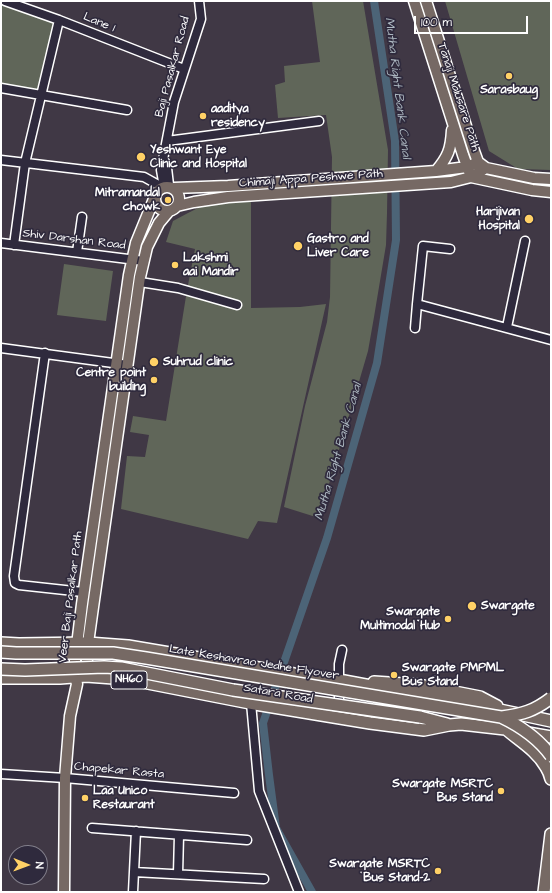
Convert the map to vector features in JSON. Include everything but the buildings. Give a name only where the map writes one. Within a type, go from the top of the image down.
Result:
[{"type":"highway","name":"Satara Road","points":[[1,642],[19,644],[88,643],[128,646],[342,681],[505,715],[551,721]]},
{"type":"highway","name":"Late Keshavrao Jedhe Flyover","points":[[1,652],[113,653],[505,715],[520,715],[533,710],[551,697]]},
{"type":"highway","points":[[1,669],[121,668],[233,690],[420,717],[449,725]]},
{"type":"highway","name":"Satara Road","points":[[1,678],[76,680],[86,676],[127,679],[253,704],[370,723],[424,730],[461,724],[505,729],[551,737]]},
{"type":"highway","name":"Late Keshavrao Jedhe Flyover","points":[[505,715],[535,738],[551,756]]},
{"type":"highway","points":[[505,729],[540,757],[547,768],[551,779]]},
{"type":"highway","points":[[544,892],[551,834]]},
{"type":"main road","name":"Tanaji Malusare Path","points":[[414,1],[469,172]]},
{"type":"main road","name":"Tanaji Malusare Path","points":[[426,1],[475,156],[482,165]]},
{"type":"main road","points":[[433,172],[444,162],[449,152],[452,123]]},
{"type":"main road","points":[[482,165],[534,178],[551,179]]},
{"type":"main road","name":"Chimaji Appa Peshwe Path","points":[[173,208],[194,202],[228,197],[451,182],[482,165]]},
{"type":"main road","name":"Chimaji Appa Peshwe Path","points":[[167,187],[221,186],[433,172],[469,172],[532,190],[551,192]]},
{"type":"main road","points":[[167,187],[177,192],[179,196],[179,201],[173,208],[164,211],[155,204],[154,199],[156,192],[167,187]]},
{"type":"main road","name":"Veer Baji Pasalkar Path","points":[[64,892],[65,778],[70,716],[76,680],[77,643],[83,592],[129,275],[136,243],[154,199]]},
{"type":"main road","name":"Veer Baji Pasalkar Path","points":[[86,676],[88,643],[140,282],[147,247],[159,223],[173,208]]},
{"type":"street","name":"Lane 1","points":[[5,1],[59,20],[184,69]]},
{"type":"street","name":"Baji Pasalkar Road","points":[[167,187],[161,170],[162,163],[174,102],[201,19],[199,1]]},
{"type":"street","points":[[14,245],[25,163],[59,20]]},
{"type":"street","points":[[1,88],[127,110]]},
{"type":"street","points":[[167,141],[319,121]]},
{"type":"street","points":[[1,160],[144,177],[167,187]]},
{"type":"street","points":[[77,252],[82,217]]},
{"type":"street","points":[[507,327],[526,241]]},
{"type":"street","name":"Shiv Darshan Road","points":[[1,243],[144,261]]},
{"type":"street","points":[[415,328],[423,246],[450,249]]},
{"type":"street","points":[[140,282],[178,288],[237,305]]},
{"type":"street","points":[[417,304],[551,340]]},
{"type":"street","points":[[1,348],[128,365]]},
{"type":"street","points":[[45,353],[14,583],[19,585],[83,592]]},
{"type":"street","points":[[340,699],[342,681],[339,664],[342,650]]},
{"type":"street","points":[[253,704],[259,791],[299,892]]},
{"type":"street","name":"Chapekar Rasta","points":[[1,774],[65,778],[234,793]]},
{"type":"street","points":[[92,828],[247,840]]},
{"type":"street","points":[[133,892],[136,831]]},
{"type":"street","points":[[178,874],[179,835]]},
{"type":"street","points":[[134,872],[264,879]]},
{"type":"green space","points":[[1,1],[5,1],[59,20],[41,95],[1,88]]},
{"type":"green space","points":[[312,1],[363,1],[388,150],[386,245],[368,351],[319,518],[284,507],[305,406],[327,322],[330,297],[332,157],[326,115],[278,118],[275,85],[285,82],[284,66],[320,62]]},
{"type":"green space","name":"Sarasbaug","points":[[445,1],[551,1],[551,170],[518,169],[489,151]]},
{"type":"green space","points":[[251,200],[251,308],[300,307],[326,304],[277,523],[258,521],[248,539],[121,509],[127,456],[145,457],[149,435],[130,432],[133,416],[166,421],[195,249],[166,242],[173,221],[206,204]]},
{"type":"green space","points":[[64,264],[113,271],[106,321],[57,315]]},
{"type":"waterway","name":"Mutha Right Bank Canal","points":[[312,892],[276,828],[263,723],[327,538],[377,363],[396,240],[395,141],[374,1]]},
{"type":"place","name":"Sarasbaug","points":[[509,76]]},
{"type":"place","name":"aaditya residency","points":[[203,116]]},
{"type":"place","name":"Yeshwant Eye Clinic and Hospital","points":[[141,157]]},
{"type":"place","name":"Mitramandal chowk","points":[[168,200]]},
{"type":"place","name":"Harijivan Hospital","points":[[529,219]]},
{"type":"place","name":"Gastro and Liver Care","points":[[298,246]]},
{"type":"place","name":"Lakshmi aai Mandir","points":[[175,265]]},
{"type":"place","name":"Suhrud clinic","points":[[154,362]]},
{"type":"place","name":"Centre point building","points":[[154,380]]},
{"type":"place","name":"Swargate","points":[[472,606]]},
{"type":"place","name":"Swargate Multimodal Hub","points":[[448,619]]},
{"type":"place","name":"Swargate PMPML Bus Stand","points":[[394,675]]},
{"type":"place","name":"Swargate MSRTC Bus Stand","points":[[501,791]]},
{"type":"place","name":"Laa Unico Restaurant","points":[[85,798]]},
{"type":"place","name":"Swargate MSRTC Bus Stand-2","points":[[438,871]]}]
